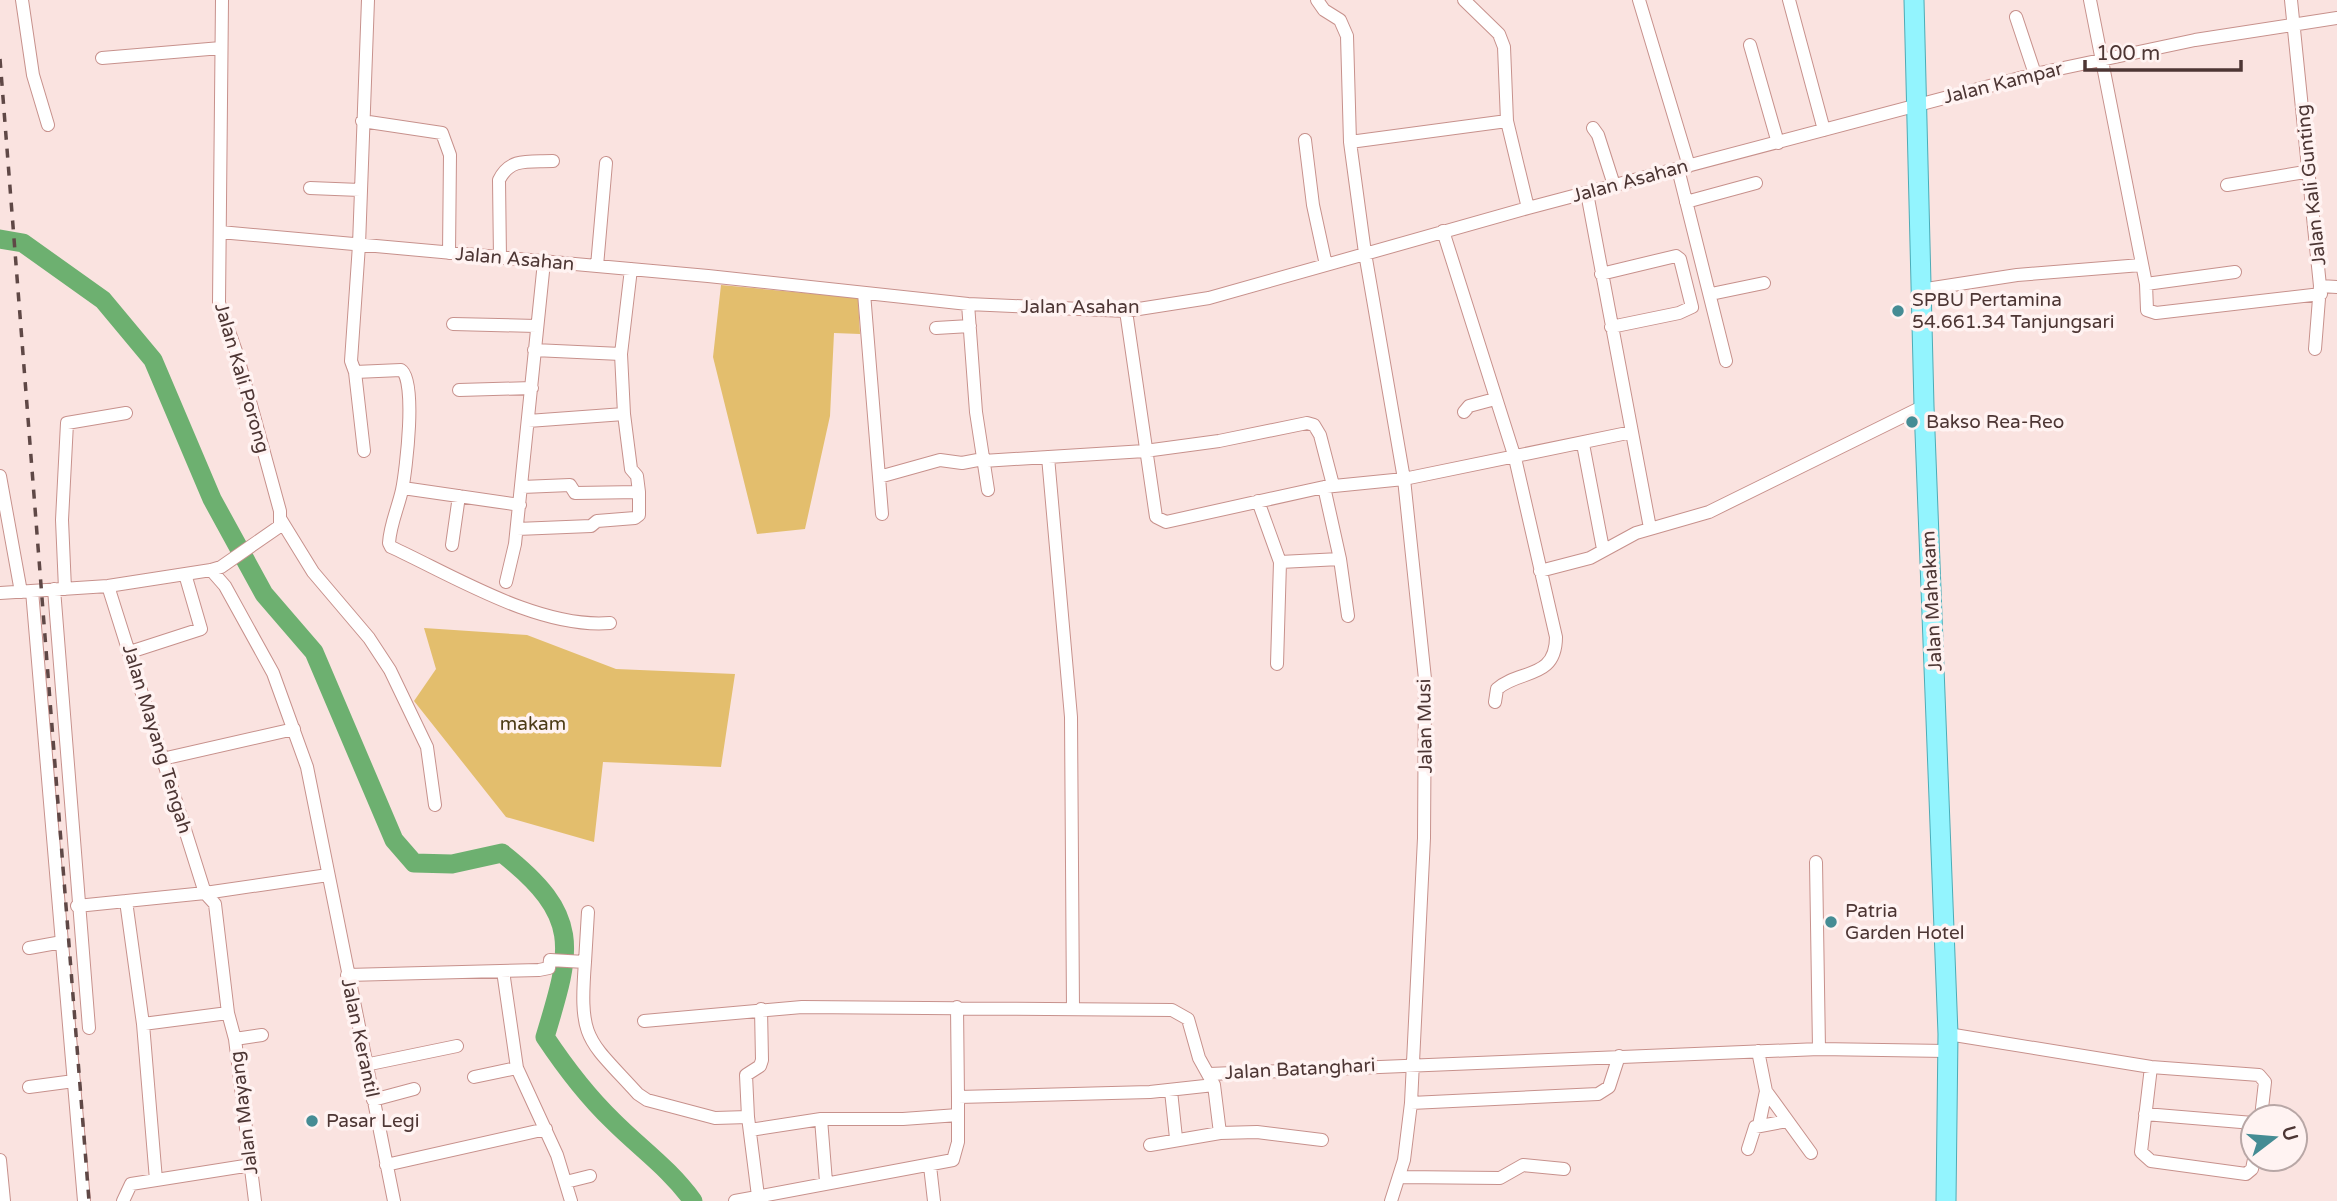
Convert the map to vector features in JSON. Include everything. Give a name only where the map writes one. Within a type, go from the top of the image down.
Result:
[{"type":"main road","name":"Jalan Mahakam","points":[[1914,0],[1920,290],[1947,1042],[1945,1201]]},
{"type":"street","points":[[22,0],[33,75],[47,125]]},
{"type":"street","name":"Jalan Kali Porong","points":[[222,0],[219,303],[237,354],[281,520],[318,580],[362,630],[390,670],[427,747],[435,806]]},
{"type":"street","points":[[364,451],[355,372],[351,361],[359,245],[368,0]]},
{"type":"street","name":"Jalan Musi","points":[[1317,0],[1324,10],[1342,23],[1350,142],[1404,479],[1425,679],[1424,838],[1410,1103],[1399,1177],[1392,1200]]},
{"type":"street","points":[[1464,0],[1499,34],[1504,47],[1497,122],[1528,208]]},
{"type":"street","points":[[1639,0],[1683,167],[1686,202],[1726,361]]},
{"type":"street","points":[[1789,0],[1824,130]]},
{"type":"street","points":[[2090,0],[2146,284],[2147,310],[2151,314],[2337,287]]},
{"type":"street","name":"Jalan Kali Gunting","points":[[2291,0],[2311,171],[2320,290],[2315,349]]},
{"type":"street","points":[[2016,17],[2035,74]]},
{"type":"street","name":"Jalan Kampar","points":[[1916,105],[2102,58],[2337,18]]},
{"type":"street","points":[[1751,45],[1778,143]]},
{"type":"street","points":[[102,58],[221,48]]},
{"type":"street","name":"Jalan Asahan","points":[[220,232],[631,269],[968,304],[1126,311],[1209,298],[1443,231],[1916,105]]},
{"type":"street","points":[[362,121],[442,133],[450,155],[449,253]]},
{"type":"street","points":[[1350,142],[1497,122]]},
{"type":"street","points":[[1592,128],[1598,135],[1614,185]]},
{"type":"street","points":[[1305,140],[1313,205],[1326,265]]},
{"type":"street","points":[[500,258],[499,180],[504,169],[514,162],[553,161]]},
{"type":"street","points":[[597,266],[606,163]]},
{"type":"street","points":[[2227,184],[2311,171]]},
{"type":"street","points":[[1686,202],[1756,183]]},
{"type":"street","points":[[310,187],[360,190]]},
{"type":"street","points":[[1587,193],[1650,528]]},
{"type":"street","points":[[1443,231],[1515,458],[1556,643],[1536,672],[1502,684],[1497,689],[1495,702]]},
{"type":"street","points":[[1601,274],[1676,256],[1680,259],[1692,307],[1679,313],[1611,327]]},
{"type":"street","points":[[506,582],[520,505],[544,262]]},
{"type":"street","points":[[1920,290],[2017,275],[2141,265]]},
{"type":"street","points":[[517,529],[591,526],[597,521],[635,518],[639,515],[637,476],[631,468],[624,414],[621,354],[631,269]]},
{"type":"street","points":[[2146,284],[2235,272]]},
{"type":"street","points":[[1711,295],[1764,282]]},
{"type":"street","points":[[864,293],[882,514]]},
{"type":"street","points":[[968,304],[976,412],[988,490]]},
{"type":"street","points":[[1126,311],[1145,451],[1156,517],[1159,521],[1166,522],[1328,486],[1404,479],[1632,432]]},
{"type":"street","points":[[453,324],[536,326]]},
{"type":"street","points":[[936,328],[970,326]]},
{"type":"street","points":[[534,351],[621,354]]},
{"type":"street","points":[[355,372],[401,370],[408,376],[407,453],[403,488],[390,536],[391,547],[505,600],[575,622],[610,623]]},
{"type":"street","points":[[459,390],[532,388]]},
{"type":"street","points":[[1464,412],[1469,406],[1495,399]]},
{"type":"street","points":[[1540,571],[1590,558],[1603,549],[1650,528],[1709,512],[1924,406]]},
{"type":"street","points":[[89,1028],[77,906],[60,589],[67,423],[126,413]]},
{"type":"street","points":[[528,421],[624,414]]},
{"type":"street","points":[[879,477],[940,460],[962,463],[1145,451],[1219,442],[1307,423],[1314,425],[1320,435],[1348,616]]},
{"type":"street","points":[[1583,444],[1603,549]]},
{"type":"street","points":[[1048,457],[1071,717],[1073,1009]]},
{"type":"street","points":[[0,476],[27,591],[62,942],[84,1201]]},
{"type":"street","points":[[522,486],[570,485],[575,493],[639,492]]},
{"type":"street","points":[[403,488],[520,505]]},
{"type":"street","points":[[452,545],[459,496]]},
{"type":"street","points":[[1258,501],[1280,562],[1277,664]]},
{"type":"street","points":[[0,593],[108,586],[216,569],[275,532],[281,520]]},
{"type":"street","points":[[1280,562],[1340,559]]},
{"type":"street","name":"Jalan Kerantil","points":[[216,569],[262,650],[307,767],[394,1201]]},
{"type":"street","points":[[130,652],[201,629],[185,574]]},
{"type":"street","name":"Jalan Mayang Tengah","points":[[108,586],[205,893],[215,904],[232,1026]]},
{"type":"street","points":[[162,760],[294,729]]},
{"type":"street","points":[[1816,862],[1819,1049]]},
{"type":"street","points":[[77,906],[205,893],[328,874]]},
{"type":"street","points":[[126,901],[143,1024],[156,1180]]},
{"type":"street","points":[[589,912],[582,961],[583,1019],[590,1042],[638,1094],[647,1100],[715,1118],[749,1123],[958,1115]]},
{"type":"street","points":[[29,948],[62,942]]},
{"type":"street","points":[[347,975],[548,969],[550,960],[582,961]]},
{"type":"street","points":[[503,971],[517,1068],[547,1129],[571,1201]]},
{"type":"street","points":[[735,1201],[826,1182],[948,1163],[957,1157],[957,1007]]},
{"type":"street","points":[[644,1021],[761,1009],[957,1007],[1172,1010],[1182,1013],[1188,1019],[1199,1058],[1211,1079],[1220,1133]]},
{"type":"street","points":[[758,1196],[746,1075],[760,1066],[762,1060],[761,1009]]},
{"type":"street","points":[[143,1024],[232,1026],[262,1035]]},
{"type":"street","name":"Jalan Mayang","points":[[232,1026],[255,1201]]},
{"type":"street","name":"Jalan Batanghari","points":[[958,1097],[1171,1091],[1211,1079],[1412,1063],[1947,1042],[2151,1067],[2259,1075],[2265,1082],[2263,1103]]},
{"type":"street","points":[[365,1065],[457,1046]]},
{"type":"street","points":[[1748,1149],[1750,1134],[1759,1125],[1766,1091],[1758,1051]]},
{"type":"street","points":[[1410,1103],[1598,1094],[1609,1087],[1619,1056]]},
{"type":"street","points":[[2151,1067],[2141,1152],[2151,1161],[2247,1173]]},
{"type":"street","points":[[474,1077],[517,1068]]},
{"type":"street","points":[[29,1087],[74,1081]]},
{"type":"street","points":[[373,1100],[414,1089]]},
{"type":"street","points":[[1171,1091],[1176,1138]]},
{"type":"street","points":[[1766,1091],[1811,1153]]},
{"type":"street","points":[[2145,1114],[2239,1122]]},
{"type":"street","points":[[821,1119],[826,1182]]},
{"type":"street","points":[[1759,1125],[1787,1121]]},
{"type":"street","points":[[386,1165],[547,1129]]},
{"type":"street","points":[[1150,1145],[1176,1138],[1220,1133],[1257,1132],[1322,1140]]},
{"type":"street","points":[[0,1160],[4,1201]]},
{"type":"street","points":[[1399,1177],[1500,1178],[1523,1165],[1564,1169]]},
{"type":"street","points":[[123,1201],[131,1184],[251,1166]]},
{"type":"street","points":[[930,1166],[934,1201]]},
{"type":"street","points":[[566,1182],[590,1176]]},
{"type":"green space","points":[[721,285],[858,298],[860,334],[834,333],[830,416],[805,529],[757,534],[713,357]]},
{"type":"green space","name":"makam","points":[[424,628],[527,635],[616,669],[735,674],[721,767],[603,762],[594,842],[506,817],[414,701],[436,669]]},
{"type":"waterway","points":[[0,239],[23,243],[103,300],[153,360],[212,499],[264,594],[314,652],[394,840],[414,863],[452,864],[502,853],[528,875],[546,896],[558,915],[564,935],[564,956],[561,980],[545,1037],[594,1102],[665,1169],[693,1201]]},
{"type":"railway","points":[[0,59],[89,1201]]},
{"type":"place","name":"SPBU Pertamina 54.661.34 Tanjungsari","points":[[1898,311]]},
{"type":"place","name":"Bakso Rea-Reo","points":[[1912,422]]},
{"type":"place","name":"Patria Garden Hotel","points":[[1831,922]]},
{"type":"place","name":"Pasar Legi","points":[[312,1121]]}]
